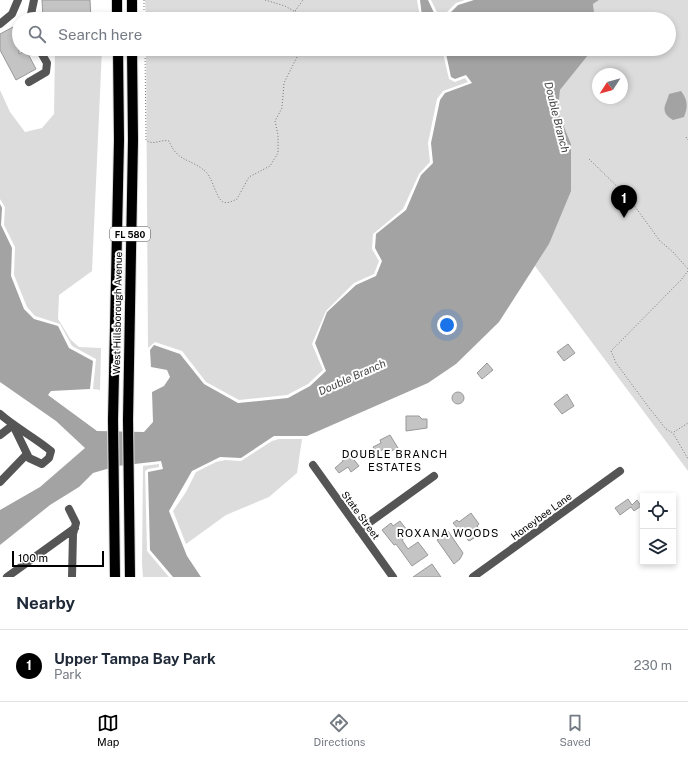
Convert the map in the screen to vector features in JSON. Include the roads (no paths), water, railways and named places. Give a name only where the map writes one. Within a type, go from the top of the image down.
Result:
[{"type":"main road","points":[[117,0],[118,12]]},
{"type":"main road","points":[[132,0],[132,12]]},
{"type":"main road","name":"West Hillsborough Avenue","points":[[115,577],[113,420],[119,140],[118,56]]},
{"type":"main road","name":"West Hillsborough Avenue","points":[[130,577],[128,420],[133,140],[132,56]]},
{"type":"street","points":[[13,12],[18,0]]},
{"type":"street","points":[[31,12],[34,0]]},
{"type":"street","points":[[0,24],[12,14]]},
{"type":"street","points":[[29,82],[46,72],[47,63],[43,56]]},
{"type":"street","points":[[0,414],[13,425],[36,439],[51,451],[49,458],[42,464],[36,462],[27,454],[13,425]]},
{"type":"street","points":[[0,436],[13,425]]},
{"type":"street","points":[[0,482],[27,454]]},
{"type":"street","name":"State Street","points":[[313,465],[393,577]]},
{"type":"street","name":"Honeybee Lane","points":[[473,577],[620,471]]},
{"type":"street","points":[[360,530],[434,476]]},
{"type":"street","points":[[69,509],[76,523],[72,577]]},
{"type":"street","points":[[7,577],[75,528]]},
{"type":"water","points":[[420,0],[428,0],[434,12],[422,12]]},
{"type":"water","points":[[474,0],[599,0],[593,4],[594,12],[451,12],[458,5]]},
{"type":"water","name":"Double Branch","points":[[446,56],[587,56],[560,90],[558,112],[571,144],[571,191],[549,244],[499,322],[456,364],[428,383],[307,436],[274,436],[241,458],[220,457],[192,471],[169,511],[187,556],[201,577],[173,577],[150,550],[148,472],[163,469],[161,461],[117,466],[93,473],[79,487],[50,505],[0,545],[0,510],[40,487],[85,448],[56,421],[0,382],[0,204],[2,208],[1,225],[12,248],[11,276],[24,309],[34,319],[58,326],[69,348],[93,361],[90,389],[51,391],[48,395],[97,431],[144,432],[153,422],[152,392],[164,386],[170,377],[167,370],[151,367],[150,350],[154,345],[180,354],[204,384],[238,403],[288,398],[310,386],[326,371],[315,343],[327,312],[356,285],[376,276],[382,261],[375,248],[376,234],[406,210],[421,175],[433,163],[431,143],[440,100],[445,93],[472,83],[466,75],[455,79],[451,77]]},
{"type":"water","points":[[681,91],[687,107],[684,117],[673,120],[666,114],[665,104],[669,94]]},
{"type":"place","name":"Upper Tampa Bay Park","points":[[624,218]]},
{"type":"district","name":"DOUBLE BRANCH ESTATES","points":[[395,460]]},
{"type":"district","name":"ROXANA WOODS","points":[[448,533]]}]
